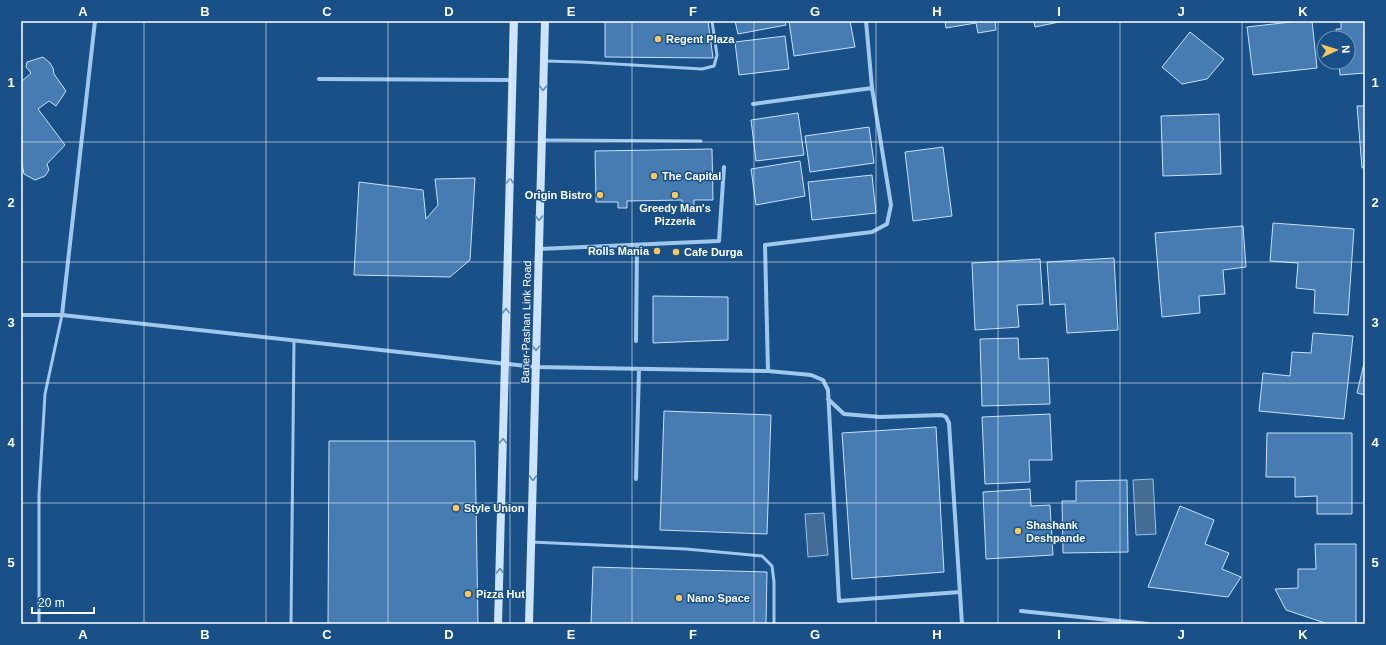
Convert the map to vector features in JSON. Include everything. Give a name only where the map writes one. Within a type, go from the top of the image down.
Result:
[{"type":"street","points":[[62,316],[94,21]]},
{"type":"street","name":"Baner-Pashan Link Road","points":[[498,624],[514,21]]},
{"type":"street","name":"Baner-Pashan Link Road","points":[[529,624],[545,21]]},
{"type":"street","points":[[768,371],[765,246],[872,232],[887,224],[891,205],[872,88],[866,21]]},
{"type":"street","points":[[319,79],[512,80]]},
{"type":"street","points":[[753,104],[872,88]]},
{"type":"street","points":[[538,250],[719,241],[724,167]]},
{"type":"street","points":[[636,341],[637,244]]},
{"type":"street","points":[[21,315],[62,316],[536,367],[768,371],[811,375],[823,380],[828,390],[839,601],[960,592]]},
{"type":"street","points":[[636,479],[639,369]]},
{"type":"street","points":[[828,399],[844,414],[880,417],[942,415],[946,417],[950,423],[962,624]]},
{"type":"street","points":[[1021,611],[1148,624]]},
{"type":"lane","points":[[544,61],[702,69],[714,66],[717,55],[712,21]]},
{"type":"lane","points":[[542,140],[700,141]]},
{"type":"lane","points":[[39,624],[39,494],[45,394],[62,316]]},
{"type":"lane","points":[[291,624],[294,341]]},
{"type":"lane","points":[[531,542],[686,548],[762,556],[772,566],[774,582],[774,624]]},
{"type":"water","points":[[1153,479],[1156,534],[1136,535],[1133,480]]},
{"type":"water","points":[[824,513],[828,555],[808,557],[805,514]]},
{"type":"building","name":"Regent Plaza","points":[[605,21],[708,21],[713,58],[605,57]]},
{"type":"building","points":[[735,21],[785,21],[786,25],[738,34]]},
{"type":"building","points":[[789,21],[850,21],[855,47],[794,56]]},
{"type":"building","points":[[945,21],[995,21],[996,30],[978,33],[976,23],[946,28]]},
{"type":"building","points":[[1034,21],[1064,21],[1035,27]]},
{"type":"building","points":[[1312,21],[1316,68],[1253,75],[1247,27]]},
{"type":"building","points":[[1341,21],[1365,21],[1365,73],[1340,75],[1340,70],[1356,70],[1356,30],[1336,29],[1341,29]]},
{"type":"building","points":[[1190,32],[1224,59],[1207,79],[1182,84],[1162,67]]},
{"type":"building","points":[[785,36],[789,69],[739,75],[735,42]]},
{"type":"building","points":[[43,57],[50,63],[54,74],[66,91],[56,106],[49,101],[38,109],[65,145],[47,164],[49,170],[45,176],[35,180],[24,174],[22,164],[21,82],[31,73],[26,67],[27,62]]},
{"type":"building","points":[[1357,106],[1365,106],[1365,167],[1362,168]]},
{"type":"building","points":[[798,113],[804,155],[756,161],[751,120]]},
{"type":"building","points":[[1219,114],[1221,174],[1163,176],[1161,116]]},
{"type":"building","points":[[869,127],[874,163],[810,172],[805,136]]},
{"type":"building","points":[[943,147],[952,216],[913,221],[905,152]]},
{"type":"building","name":"The Capital","points":[[712,149],[713,200],[694,200],[694,207],[682,207],[682,200],[627,201],[627,208],[618,208],[618,202],[596,202],[595,151]]},
{"type":"building","points":[[800,161],[805,196],[756,205],[751,169]]},
{"type":"building","points":[[872,175],[876,213],[812,220],[808,182]]},
{"type":"building","points":[[475,178],[470,260],[450,277],[354,275],[359,182],[423,190],[426,219],[438,205],[435,179]]},
{"type":"building","points":[[1273,223],[1354,229],[1348,315],[1314,313],[1315,290],[1296,288],[1298,263],[1270,261]]},
{"type":"building","points":[[1243,226],[1246,267],[1223,270],[1225,294],[1199,296],[1200,313],[1162,317],[1155,233]]},
{"type":"building","points":[[1114,258],[1118,330],[1067,333],[1065,304],[1050,305],[1047,262]]},
{"type":"building","points":[[1040,259],[1043,304],[1017,305],[1019,327],[975,330],[972,263]]},
{"type":"building","points":[[653,296],[728,297],[728,340],[653,343]]},
{"type":"building","points":[[1313,333],[1353,336],[1344,419],[1259,411],[1263,373],[1290,376],[1292,352],[1311,353]]},
{"type":"building","points":[[1018,338],[1019,359],[1048,358],[1050,404],[982,406],[980,339]]},
{"type":"building","points":[[1365,359],[1365,395],[1357,393]]},
{"type":"building","points":[[664,411],[771,415],[767,534],[660,530]]},
{"type":"building","points":[[1050,414],[1052,460],[1029,460],[1030,482],[985,484],[982,417]]},
{"type":"building","points":[[936,427],[944,572],[852,579],[842,433]]},
{"type":"building","points":[[1267,433],[1352,433],[1352,514],[1317,514],[1317,496],[1295,497],[1295,477],[1266,477]]},
{"type":"building","points":[[329,441],[475,441],[478,624],[328,624]]},
{"type":"building","points":[[1127,480],[1128,552],[1063,553],[1062,501],[1076,501],[1076,481]]},
{"type":"building","name":"Shashank Deshpande","points":[[1030,489],[1031,506],[1050,505],[1053,555],[986,559],[983,492]]},
{"type":"building","points":[[1180,506],[1214,520],[1205,544],[1229,553],[1222,569],[1241,577],[1228,597],[1148,587]]},
{"type":"building","points":[[1315,544],[1356,544],[1356,624],[1328,624],[1286,610],[1275,589],[1298,588],[1298,569],[1316,569]]},
{"type":"building","name":"Nano Space","points":[[593,567],[767,572],[766,624],[591,624]]},
{"type":"place","name":"Regent Plaza","points":[[658,39]]},
{"type":"place","name":"The Capital","points":[[654,176]]},
{"type":"place","name":"Origin Bistro","points":[[600,195]]},
{"type":"place","name":"Greedy Man's Pizzeria","points":[[675,195]]},
{"type":"place","name":"Rolls Mania","points":[[657,251]]},
{"type":"place","name":"Cafe Durga","points":[[676,252]]},
{"type":"place","name":"Style Union","points":[[456,508]]},
{"type":"place","name":"Shashank Deshpande","points":[[1018,531]]},
{"type":"place","name":"Pizza Hut","points":[[468,594]]},
{"type":"place","name":"Nano Space","points":[[679,598]]}]
